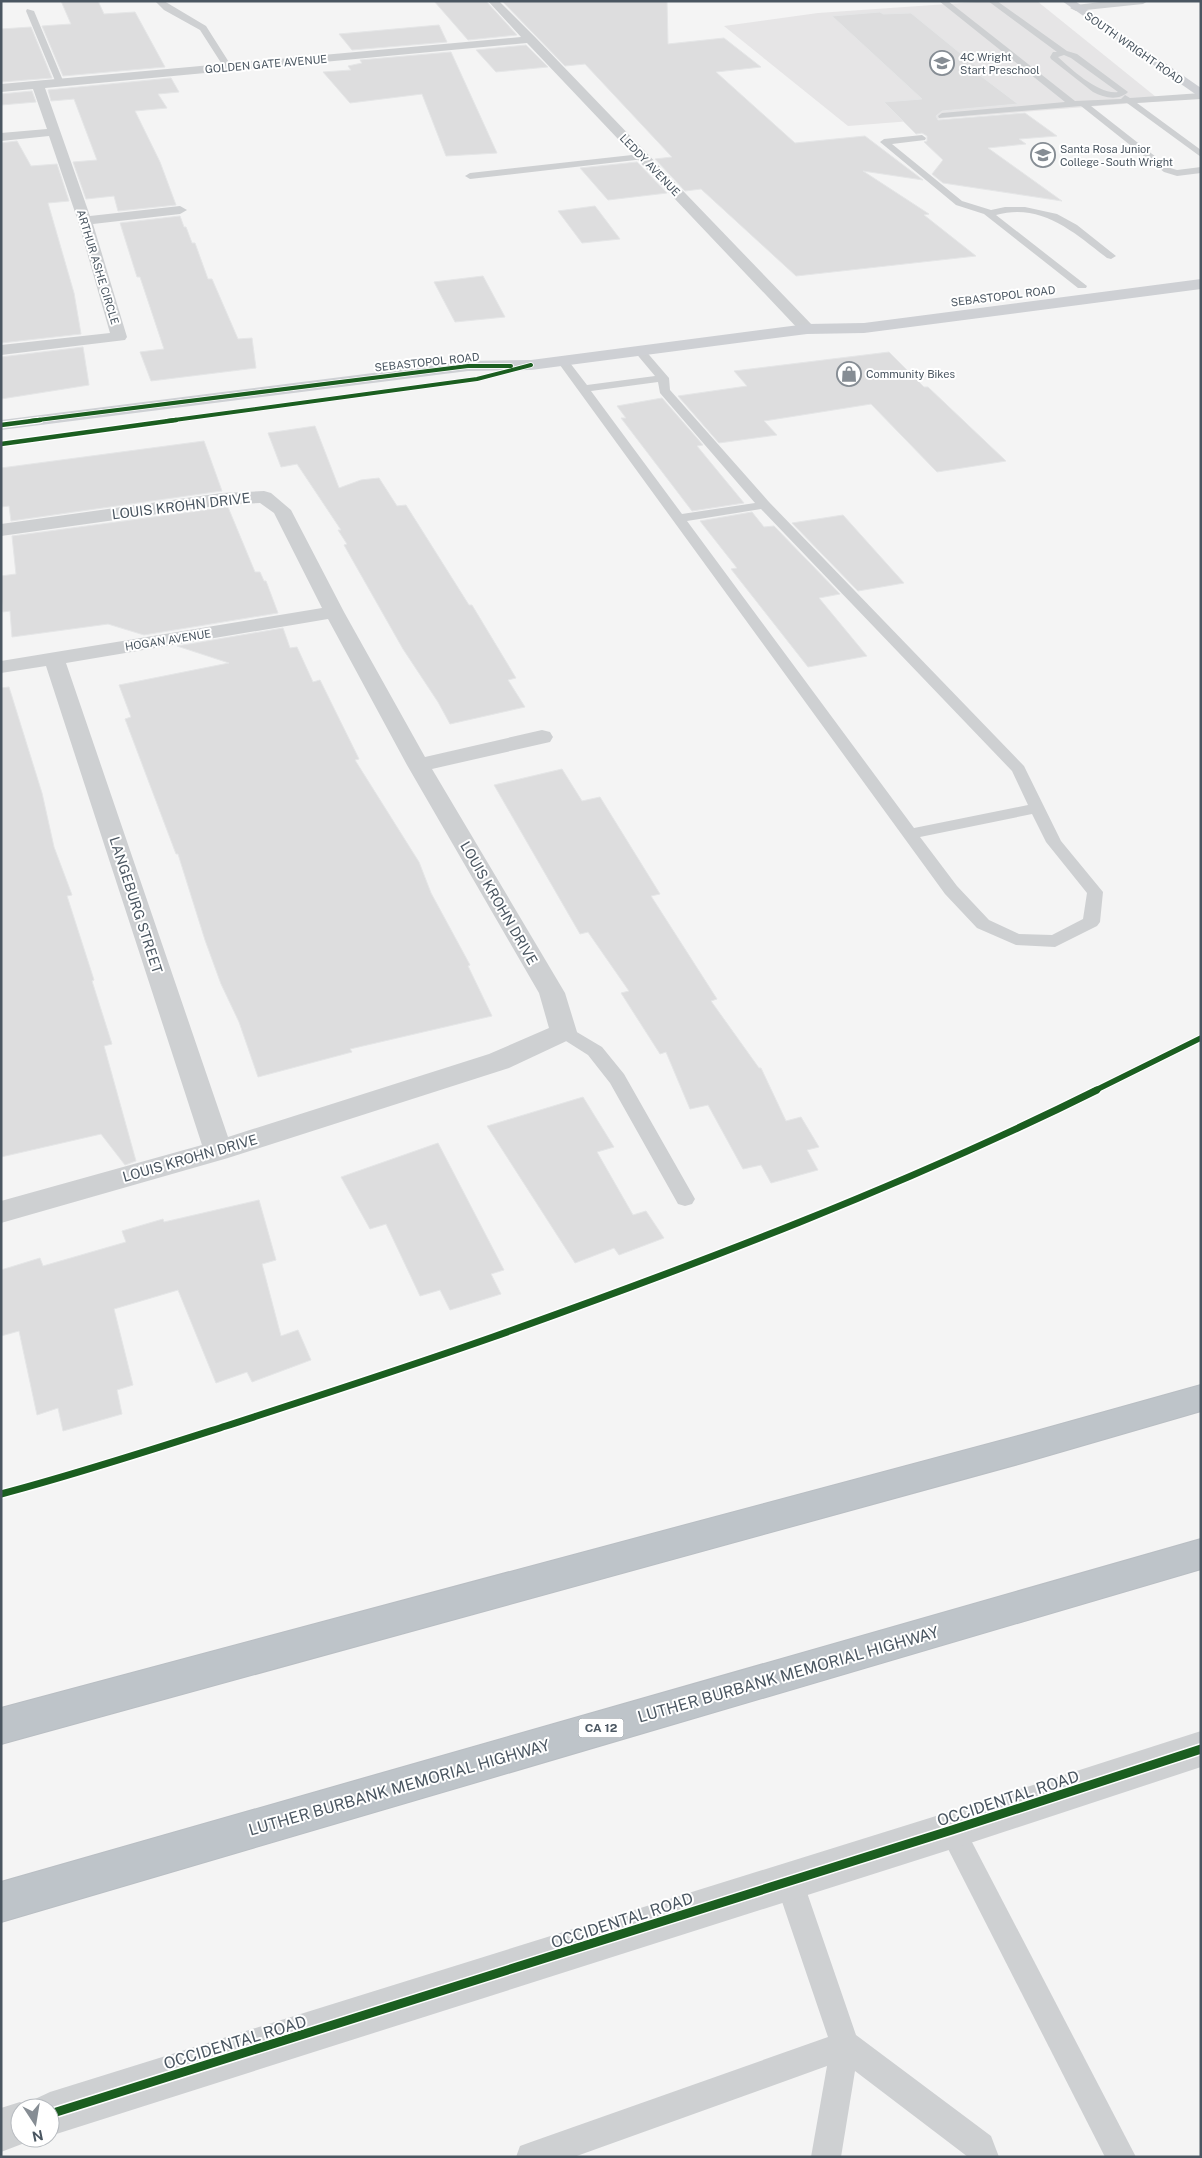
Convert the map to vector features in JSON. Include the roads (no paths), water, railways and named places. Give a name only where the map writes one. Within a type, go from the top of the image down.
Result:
[{"type":"highway","points":[[1,1726],[1022,1449],[1201,1398]]},
{"type":"highway","name":"LUTHER BURBANK MEMORIAL HIGHWAY","points":[[1,1902],[1201,1554]]},
{"type":"main road","name":"SOUTH WRIGHT ROAD","points":[[1072,4],[1201,95]]},
{"type":"main road","name":"SEBASTOPOL ROAD","points":[[807,329],[848,316],[1201,271]]},
{"type":"main road","name":"SEBASTOPOL ROAD","points":[[1,425],[468,366],[531,365],[807,329],[864,328],[1201,284]]},
{"type":"main road","name":"SEBASTOPOL ROAD","points":[[1,444],[477,379],[531,365]]},
{"type":"street","name":"LEDDY AVENUE","points":[[493,1],[807,329]]},
{"type":"street","points":[[1072,4],[1143,1]]},
{"type":"street","name":"GOLDEN GATE AVENUE","points":[[1,88],[530,39]]},
{"type":"street","name":"ARTHUR ASHE CIRCLE","points":[[1,350],[120,337],[85,220],[38,84]]},
{"type":"street","points":[[1,137],[54,132]]},
{"type":"street","points":[[85,220],[180,210]]},
{"type":"street","name":"LOUIS KROHN DRIVE","points":[[1,530],[222,499],[264,497],[282,510],[334,612],[418,765],[552,993],[564,1032],[499,1061],[218,1152],[1,1212]]},
{"type":"street","name":"HOGAN AVENUE","points":[[1,667],[334,612]]},
{"type":"street","name":"LANGEBURG STREET","points":[[54,658],[218,1152]]},
{"type":"street","points":[[418,765],[542,737]]},
{"type":"street","name":"OCCIDENTAL ROAD","points":[[60,2111],[952,1830],[1201,1749]]},
{"type":"lane","points":[[159,1],[166,8],[203,28],[228,67]]},
{"type":"lane","points":[[943,1],[1073,104]]},
{"type":"lane","points":[[992,1],[1064,53],[1074,56],[1124,92],[1120,95]]},
{"type":"lane","points":[[30,11],[60,82]]},
{"type":"lane","points":[[1064,53],[1056,54],[1054,57],[1101,93],[1120,95],[1201,154]]},
{"type":"lane","points":[[942,116],[1201,95]]},
{"type":"lane","points":[[1084,104],[1167,170],[1177,173],[1201,170]]},
{"type":"lane","points":[[922,138],[884,142],[959,203],[991,213],[1018,209],[1050,215],[1062,220],[1111,256]]},
{"type":"lane","points":[[470,176],[641,157]]},
{"type":"lane","points":[[991,213],[1082,286]]},
{"type":"lane","points":[[563,361],[951,890],[983,924],[1016,939],[1055,941],[1091,922],[1095,892],[1054,842],[1019,769],[764,505],[664,392],[663,378],[640,351]]},
{"type":"lane","points":[[584,389],[663,378]]},
{"type":"lane","points":[[679,518],[764,505]]},
{"type":"lane","points":[[910,834],[1037,808]]},
{"type":"lane","points":[[564,1032],[595,1051],[617,1079],[685,1199]]},
{"type":"lane","points":[[952,1830],[1121,2157]]},
{"type":"lane","points":[[789,1881],[845,2045],[826,2157]]},
{"type":"lane","points":[[531,2157],[845,2045]]},
{"type":"lane","points":[[845,2045],[980,2147],[984,2157]]},
{"type":"place","name":"4C Wright Start Preschool","points":[[942,63]]},
{"type":"place","name":"Santa Rosa Junior College - South Wright","points":[[1043,155]]},
{"type":"place","name":"Community Bikes","points":[[849,374]]}]
